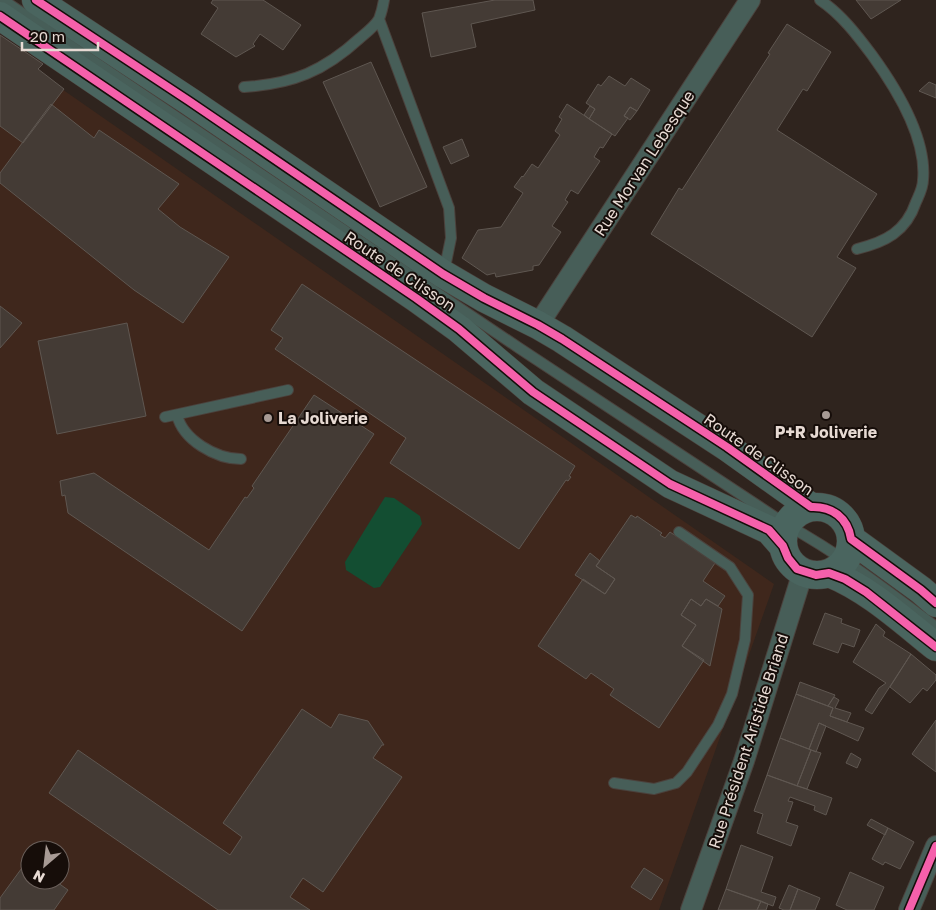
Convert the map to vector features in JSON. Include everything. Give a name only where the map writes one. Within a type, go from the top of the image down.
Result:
[{"type":"main road","name":"Route de Clisson","points":[[36,0],[189,101],[443,274],[484,298],[538,325],[708,434],[811,507]]},
{"type":"main road","name":"Route de Clisson","points":[[0,16],[416,298],[459,329],[533,392],[670,484],[769,530],[785,535]]},
{"type":"main road","points":[[811,507],[825,508],[838,514],[847,525],[832,561],[792,564],[785,552],[785,535],[797,514],[811,507]]},
{"type":"main road","name":"Route de Clisson","points":[[832,561],[921,590],[936,603]]},
{"type":"main road","name":"Route de Clisson","points":[[832,561],[845,579],[866,592],[936,647]]},
{"type":"street","name":"Rue Morvan Lebesque","points":[[538,325],[750,0]]},
{"type":"street","name":"Rue Président Aristide Briand","points":[[691,910],[744,761],[832,561]]},
{"type":"street","points":[[908,910],[936,846]]},
{"type":"lane","name":"Route de Clisson","points":[[3,0],[511,343],[785,535],[815,540],[832,561],[936,627]]},
{"type":"lane","points":[[244,87],[268,85],[315,71],[340,56],[379,19],[384,0]]},
{"type":"lane","points":[[820,0],[856,33],[887,76],[912,122],[922,159],[923,182],[914,210],[897,233],[877,244],[856,249]]},
{"type":"lane","points":[[379,19],[449,208],[452,238],[443,274]]},
{"type":"lane","points":[[165,417],[288,390]]},
{"type":"lane","points":[[177,414],[185,432],[201,445],[222,455],[241,459]]},
{"type":"lane","points":[[614,782],[654,789],[676,783],[687,772],[718,725],[732,694],[745,640],[748,595],[730,567],[679,532]]},
{"type":"shaded area","name":"La Joliverie","points":[[0,46],[774,584],[659,910],[0,910]]},
{"type":"green space","points":[[385,497],[394,498],[420,516],[422,524],[380,587],[374,588],[346,570],[345,562]]},
{"type":"building","points":[[213,0],[263,0],[301,25],[283,50],[260,34],[253,44],[255,46],[236,57],[201,34],[218,8],[211,3]]},
{"type":"building","points":[[495,0],[533,0],[535,10],[471,24],[476,47],[431,57],[422,13]]},
{"type":"building","points":[[856,0],[901,0],[871,19]]},
{"type":"building","points":[[787,24],[831,52],[807,91],[803,89],[777,130],[877,194],[837,257],[856,268],[812,337],[651,234],[679,188],[682,190],[770,54],[768,53]]},
{"type":"building","points":[[0,35],[43,64],[38,69],[64,89],[23,143],[0,126]]},
{"type":"building","points":[[371,62],[427,187],[380,207],[323,82]]},
{"type":"building","points":[[609,76],[625,86],[631,78],[650,90],[637,111],[630,107],[624,116],[628,118],[615,136],[589,119],[595,109],[586,103],[598,84],[601,86]]},
{"type":"building","points":[[929,82],[936,85],[936,98],[919,91]]},
{"type":"building","points":[[51,104],[94,138],[99,130],[179,184],[158,209],[180,227],[229,257],[183,323],[134,290],[0,183],[0,173]]},
{"type":"building","points":[[567,104],[612,134],[603,148],[600,147],[594,157],[600,161],[578,194],[571,190],[565,200],[568,202],[552,226],[561,232],[539,265],[533,266],[533,270],[496,277],[495,273],[487,275],[462,258],[478,230],[501,227],[523,193],[514,187],[532,164],[538,168],[560,135],[555,131],[562,119],[559,117]]},
{"type":"building","points":[[590,106],[595,109],[589,119],[584,115]]},
{"type":"building","points":[[630,107],[637,111],[630,120],[624,116]]},
{"type":"building","points":[[462,139],[469,156],[451,164],[443,147]]},
{"type":"building","points":[[302,284],[575,466],[569,476],[571,477],[568,481],[566,480],[519,549],[390,463],[406,438],[275,349],[283,338],[271,330]]},
{"type":"building","points":[[0,306],[22,323],[0,348]]},
{"type":"building","points":[[127,323],[146,416],[57,434],[38,341]]},
{"type":"building","points":[[314,395],[374,434],[242,631],[68,513],[65,495],[62,496],[60,481],[94,473],[209,550],[245,497],[247,498],[254,488],[252,486]]},
{"type":"building","points":[[631,515],[636,518],[637,516],[662,533],[660,535],[665,538],[670,532],[715,563],[703,581],[725,596],[718,606],[706,599],[701,606],[691,599],[681,615],[696,625],[682,646],[704,660],[659,728],[610,695],[614,689],[591,673],[586,679],[538,646],[583,579],[605,594],[615,579],[596,566]]},
{"type":"building","points":[[590,553],[600,561],[596,566],[615,579],[605,594],[575,575]]},
{"type":"building","points":[[691,599],[701,606],[706,599],[722,609],[710,666],[682,646],[696,625],[681,615]]},
{"type":"building","points":[[825,613],[842,619],[841,623],[860,630],[854,647],[842,643],[838,653],[813,644]]},
{"type":"building","points":[[876,624],[885,632],[883,636],[911,654],[872,714],[865,710],[879,688],[886,683],[853,662]]},
{"type":"building","points":[[911,654],[936,675],[936,680],[927,691],[923,688],[910,703],[890,687]]},
{"type":"building","points":[[800,682],[835,695],[828,706],[796,694]]},
{"type":"building","points":[[796,694],[833,708],[830,716],[864,728],[858,741],[819,723],[809,749],[780,738]]},
{"type":"building","points":[[834,697],[839,700],[835,708],[851,713],[847,722],[830,716],[833,708],[828,706]]},
{"type":"building","points":[[302,709],[331,728],[339,714],[368,721],[384,745],[382,745],[373,758],[402,777],[323,892],[303,878],[290,897],[310,910],[218,910],[49,793],[78,750],[230,855],[242,837],[223,823]]},
{"type":"building","points":[[936,720],[936,772],[912,754]]},
{"type":"building","points":[[819,723],[826,726],[816,752],[809,749]]},
{"type":"building","points":[[780,738],[811,750],[797,786],[767,775]]},
{"type":"building","points":[[811,750],[821,753],[807,789],[797,786]]},
{"type":"building","points":[[851,753],[861,759],[857,768],[846,763]]},
{"type":"building","points":[[767,775],[832,798],[826,815],[814,810],[815,806],[790,797],[788,801],[793,802],[786,822],[798,826],[791,846],[757,833],[763,814],[754,811]]},
{"type":"building","points":[[871,819],[888,828],[885,835],[867,825]]},
{"type":"building","points":[[888,828],[914,842],[900,869],[885,862],[883,865],[872,859]]},
{"type":"building","points":[[741,845],[773,857],[761,892],[776,897],[773,906],[726,889]]},
{"type":"building","points":[[644,868],[663,880],[651,900],[631,887]]},
{"type":"building","points":[[20,871],[20,890],[68,890],[54,910],[0,910],[0,898]]},
{"type":"building","points":[[850,872],[884,887],[874,910],[847,910],[836,905]]},
{"type":"building","points":[[789,885],[798,889],[790,910],[784,910],[779,908]]},
{"type":"building","points":[[726,889],[761,901],[757,910],[718,910]]},
{"type":"building","points":[[798,889],[820,898],[815,910],[790,910]]},
{"type":"building","points":[[761,901],[768,904],[766,910],[757,910]]},
{"type":"cycle path","points":[[36,0],[189,101],[443,274],[562,339],[727,447],[811,507],[826,509],[838,515],[843,519],[851,539],[936,603]]},
{"type":"cycle path","points":[[0,16],[416,298],[459,329],[533,392],[670,484],[769,530],[783,546],[788,558],[797,569],[816,575],[829,573],[845,579],[866,592],[936,647]]},
{"type":"cycle path","points":[[909,910],[936,846]]},
{"type":"place","name":"P+R Joliverie","points":[[826,415]]},
{"type":"place","name":"La Joliverie","points":[[268,418]]}]
